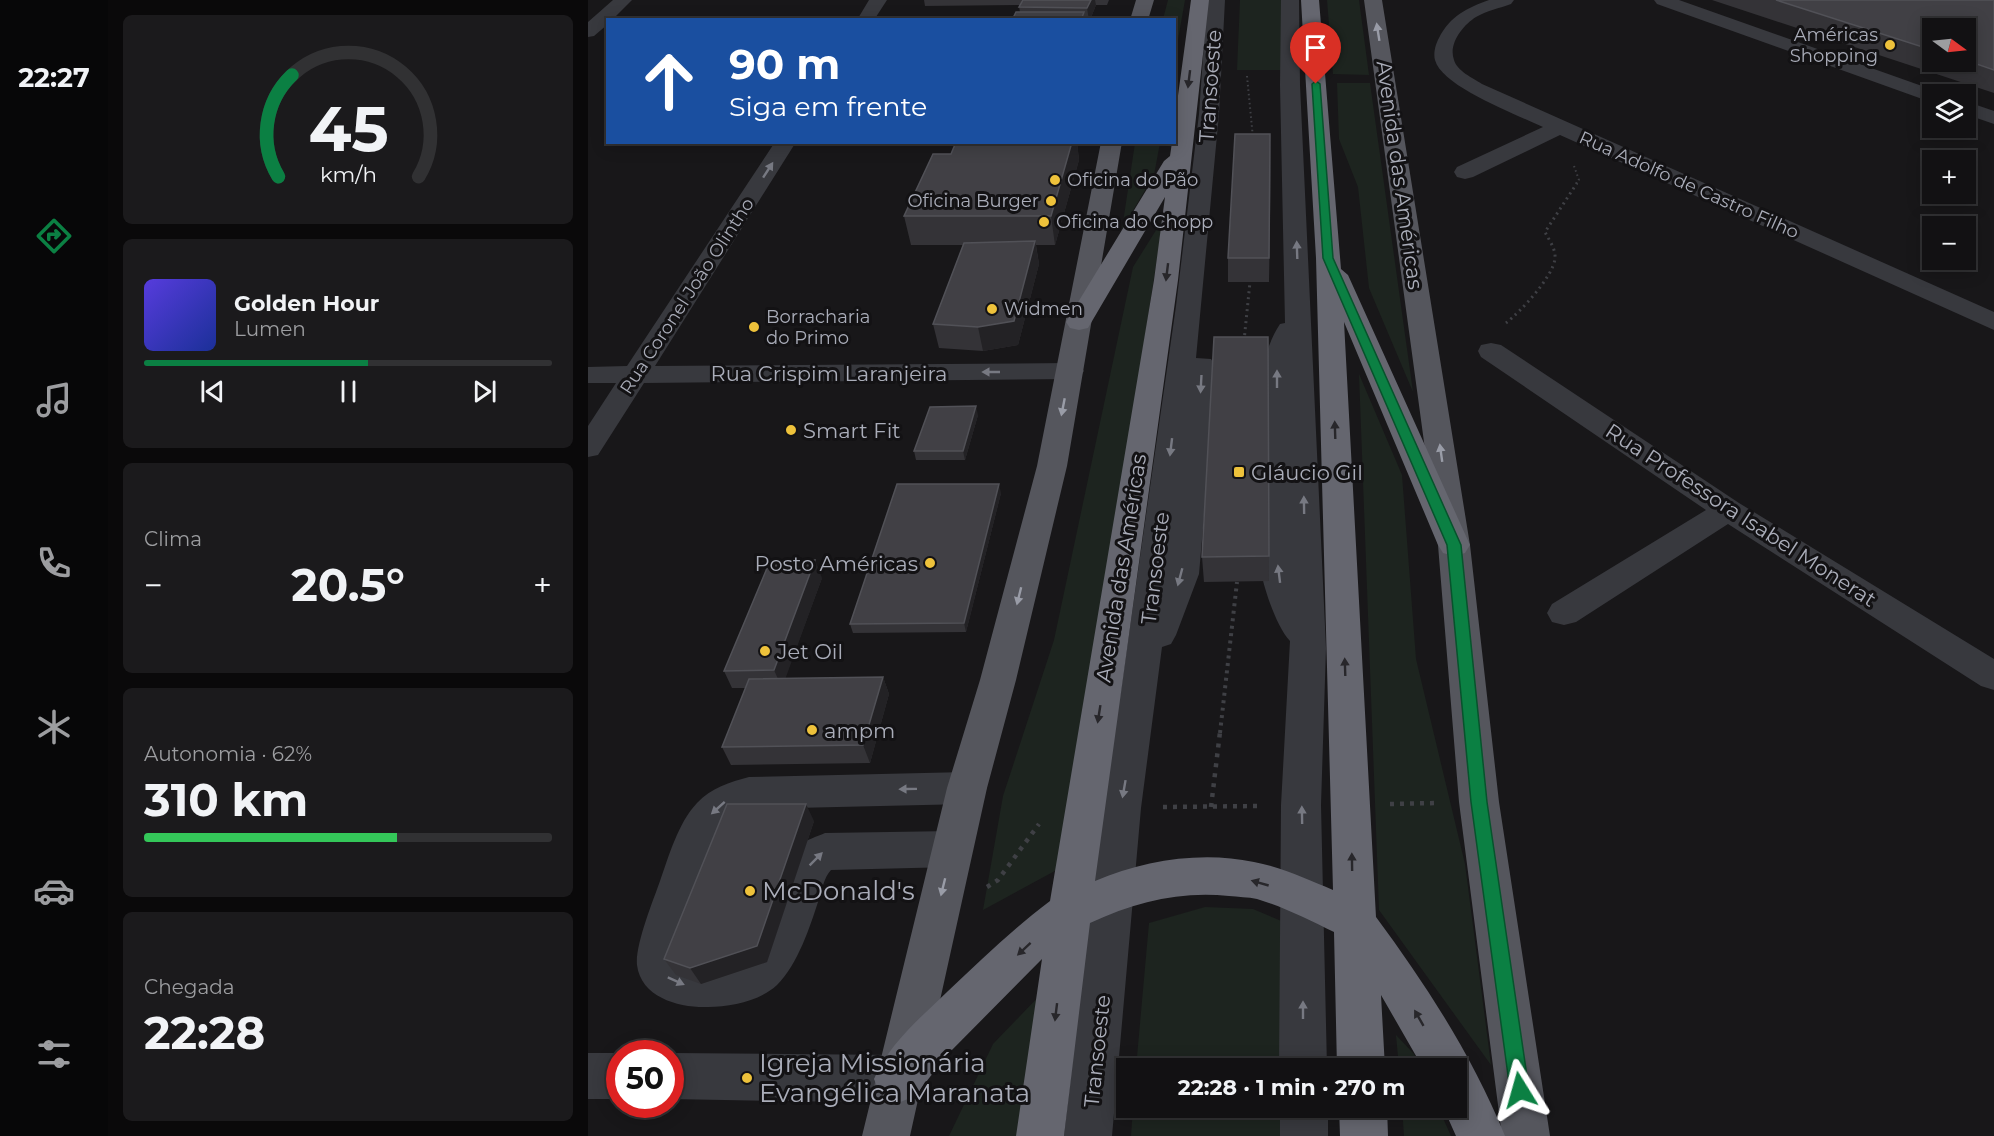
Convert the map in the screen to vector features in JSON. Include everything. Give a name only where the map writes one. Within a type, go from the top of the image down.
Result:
[{"type":"highway","name":"Avenida das Américas","points":[[1040,1136],[1069,912],[1166,280],[1200,0]]},
{"type":"highway","points":[[1310,0],[1328,258],[1353,920],[1360,1058]]},
{"type":"highway","points":[[1079,321],[1182,150]]},
{"type":"highway","points":[[1328,258],[1454,545]]},
{"type":"highway","points":[[898,1078],[932,1038],[1026,945],[1069,912],[1114,892],[1152,881],[1202,875],[1255,880],[1303,897],[1353,920],[1400,984],[1443,1058]]},
{"type":"highway","points":[[1467,1105],[1481,1136]]},
{"type":"highway","points":[[1363,1118],[1364,1136]]},
{"type":"main road","points":[[1140,18],[1145,0]]},
{"type":"main road","name":"Avenida das Américas","points":[[1373,0],[1454,545],[1479,802],[1526,1136]]},
{"type":"main road","points":[[886,1136],[967,788],[998,680],[1047,489],[1112,144]]},
{"type":"street","points":[[588,32],[622,0]]},
{"type":"street","points":[[866,18],[878,0]]},
{"type":"street","name":"Transoeste","points":[[1088,1136],[1121,808],[1139,690],[1182,574],[1202,379],[1189,306],[1209,277],[1213,263],[1220,162],[1209,114],[1216,0]]},
{"type":"street","points":[[1290,0],[1292,114],[1277,159],[1277,276],[1281,286],[1299,308],[1280,351],[1277,368],[1278,572],[1281,588],[1308,648],[1301,805],[1304,1058]]},
{"type":"street","name":"Rua Adolfo de Castro Filho","points":[[1505,0],[1470,13],[1452,28],[1445,44],[1444,60],[1454,74],[1551,131],[1994,322]]},
{"type":"street","points":[[1663,0],[1922,92]]},
{"type":"street","points":[[1976,111],[1994,118]]},
{"type":"street","points":[[1465,172],[1551,131]]},
{"type":"street","name":"Rua Coronel João Olintho","points":[[588,448],[785,144]]},
{"type":"street","name":"Rua Professora Isabel Monerat","points":[[1491,351],[1728,510],[1994,676]]},
{"type":"street","name":"Rua Crispim Laranjeira","points":[[588,375],[1070,371]]},
{"type":"street","points":[[1564,614],[1728,510]]},
{"type":"street","points":[[953,849],[825,851],[816,856],[810,864],[776,953],[765,968],[751,978],[733,983],[683,985],[669,979],[659,967],[660,946],[698,834],[718,806],[733,797],[748,793],[967,788]]},
{"type":"street","points":[[588,1076],[606,1076]]},
{"type":"street","points":[[684,1076],[898,1078]]},
{"type":"street","points":[[1304,1118],[1304,1136]]},
{"type":"path","points":[[1247,76],[1253,144]]},
{"type":"path","points":[[1491,351],[1489,338],[1497,329],[1510,321],[1548,274],[1555,258],[1553,247],[1545,232],[1579,180],[1574,167],[1576,159],[1551,131]]},
{"type":"path","points":[[1243,350],[1250,282]]},
{"type":"path","points":[[1211,807],[1238,582]]},
{"type":"path","points":[[1381,804],[1437,803]]},
{"type":"path","points":[[1163,807],[1269,805]]},
{"type":"path","points":[[985,888],[998,880],[1042,820]]},
{"type":"shaded area","points":[[1168,0],[1185,0],[1176,51],[1176,18],[1163,18]]},
{"type":"shaded area","points":[[1240,0],[1284,0],[1284,70],[1237,70]]},
{"type":"shaded area","points":[[1327,0],[1359,0],[1369,75],[1333,74]]},
{"type":"shaded area","points":[[1337,83],[1370,83],[1413,392],[1369,288],[1358,187],[1339,139]]},
{"type":"shaded area","points":[[1135,144],[1160,144],[1154,175],[1122,229]]},
{"type":"shaded area","points":[[1163,219],[1064,866],[983,910],[1003,796],[1054,640],[1133,267]]},
{"type":"shaded area","points":[[1359,374],[1402,475],[1416,659],[1465,864],[1491,1065],[1379,910]]},
{"type":"shaded area","points":[[1205,907],[1253,909],[1291,925],[1292,1058],[1137,1058],[1149,923]]},
{"type":"shaded area","points":[[1046,989],[1025,1136],[949,1136],[993,1044]]},
{"type":"shaded area","points":[[1396,1035],[1416,1058],[1398,1058]]},
{"type":"shaded area","points":[[1132,1118],[1292,1118],[1293,1136],[1131,1136]]},
{"type":"shaded area","points":[[1403,1118],[1443,1118],[1451,1136],[1404,1136]]},
{"type":"building","points":[[1023,0],[1091,0],[1087,8],[1019,7]]},
{"type":"building","points":[[1776,0],[1994,0],[1994,70],[1976,64],[1976,18],[1922,18],[1922,47]]},
{"type":"building","points":[[1016,12],[1084,12],[1082,18],[1013,18]]},
{"type":"building","points":[[1235,134],[1270,134],[1269,258],[1228,258]]},
{"type":"building","points":[[955,144],[1071,144],[1051,216],[904,216],[933,154],[951,154]]},
{"type":"building","points":[[1035,241],[1014,321],[978,327],[933,324],[964,243]]},
{"type":"building","name":"Gláucio Gil","points":[[1214,337],[1268,337],[1269,556],[1202,557]]},
{"type":"building","points":[[976,406],[963,451],[914,451],[930,407]]},
{"type":"building","name":"Posto Américas","points":[[897,484],[999,484],[964,623],[850,624]]},
{"type":"building","points":[[815,560],[774,670],[724,671],[770,561]]},
{"type":"building","name":"ampm","points":[[883,677],[863,745],[722,747],[749,679]]},
{"type":"building","name":"McDonald's","points":[[727,804],[806,804],[757,946],[690,968],[664,959]]},
{"type":"place","name":"Américas Shopping","points":[[1890,45]]},
{"type":"place","name":"Oficina do Pão","points":[[1055,180]]},
{"type":"place","name":"Oficina Burger","points":[[1051,201]]},
{"type":"place","name":"Oficina do Chopp","points":[[1044,222]]},
{"type":"place","name":"Widmen","points":[[992,309]]},
{"type":"place","name":"Borracharia do Primo","points":[[754,327]]},
{"type":"place","name":"Smart Fit","points":[[791,430]]},
{"type":"place","name":"Gláucio Gil","points":[[1239,472]]},
{"type":"place","name":"Posto Américas","points":[[930,563]]},
{"type":"place","name":"Jet Oil","points":[[765,651]]},
{"type":"place","name":"ampm","points":[[812,730]]},
{"type":"place","name":"McDonald's","points":[[750,891]]},
{"type":"place","name":"Igreja Missionária Evangélica Maranata","points":[[747,1078]]},
{"type":"route","points":[[1316,84],[1328,258],[1454,545],[1479,802],[1520,1090]]}]
